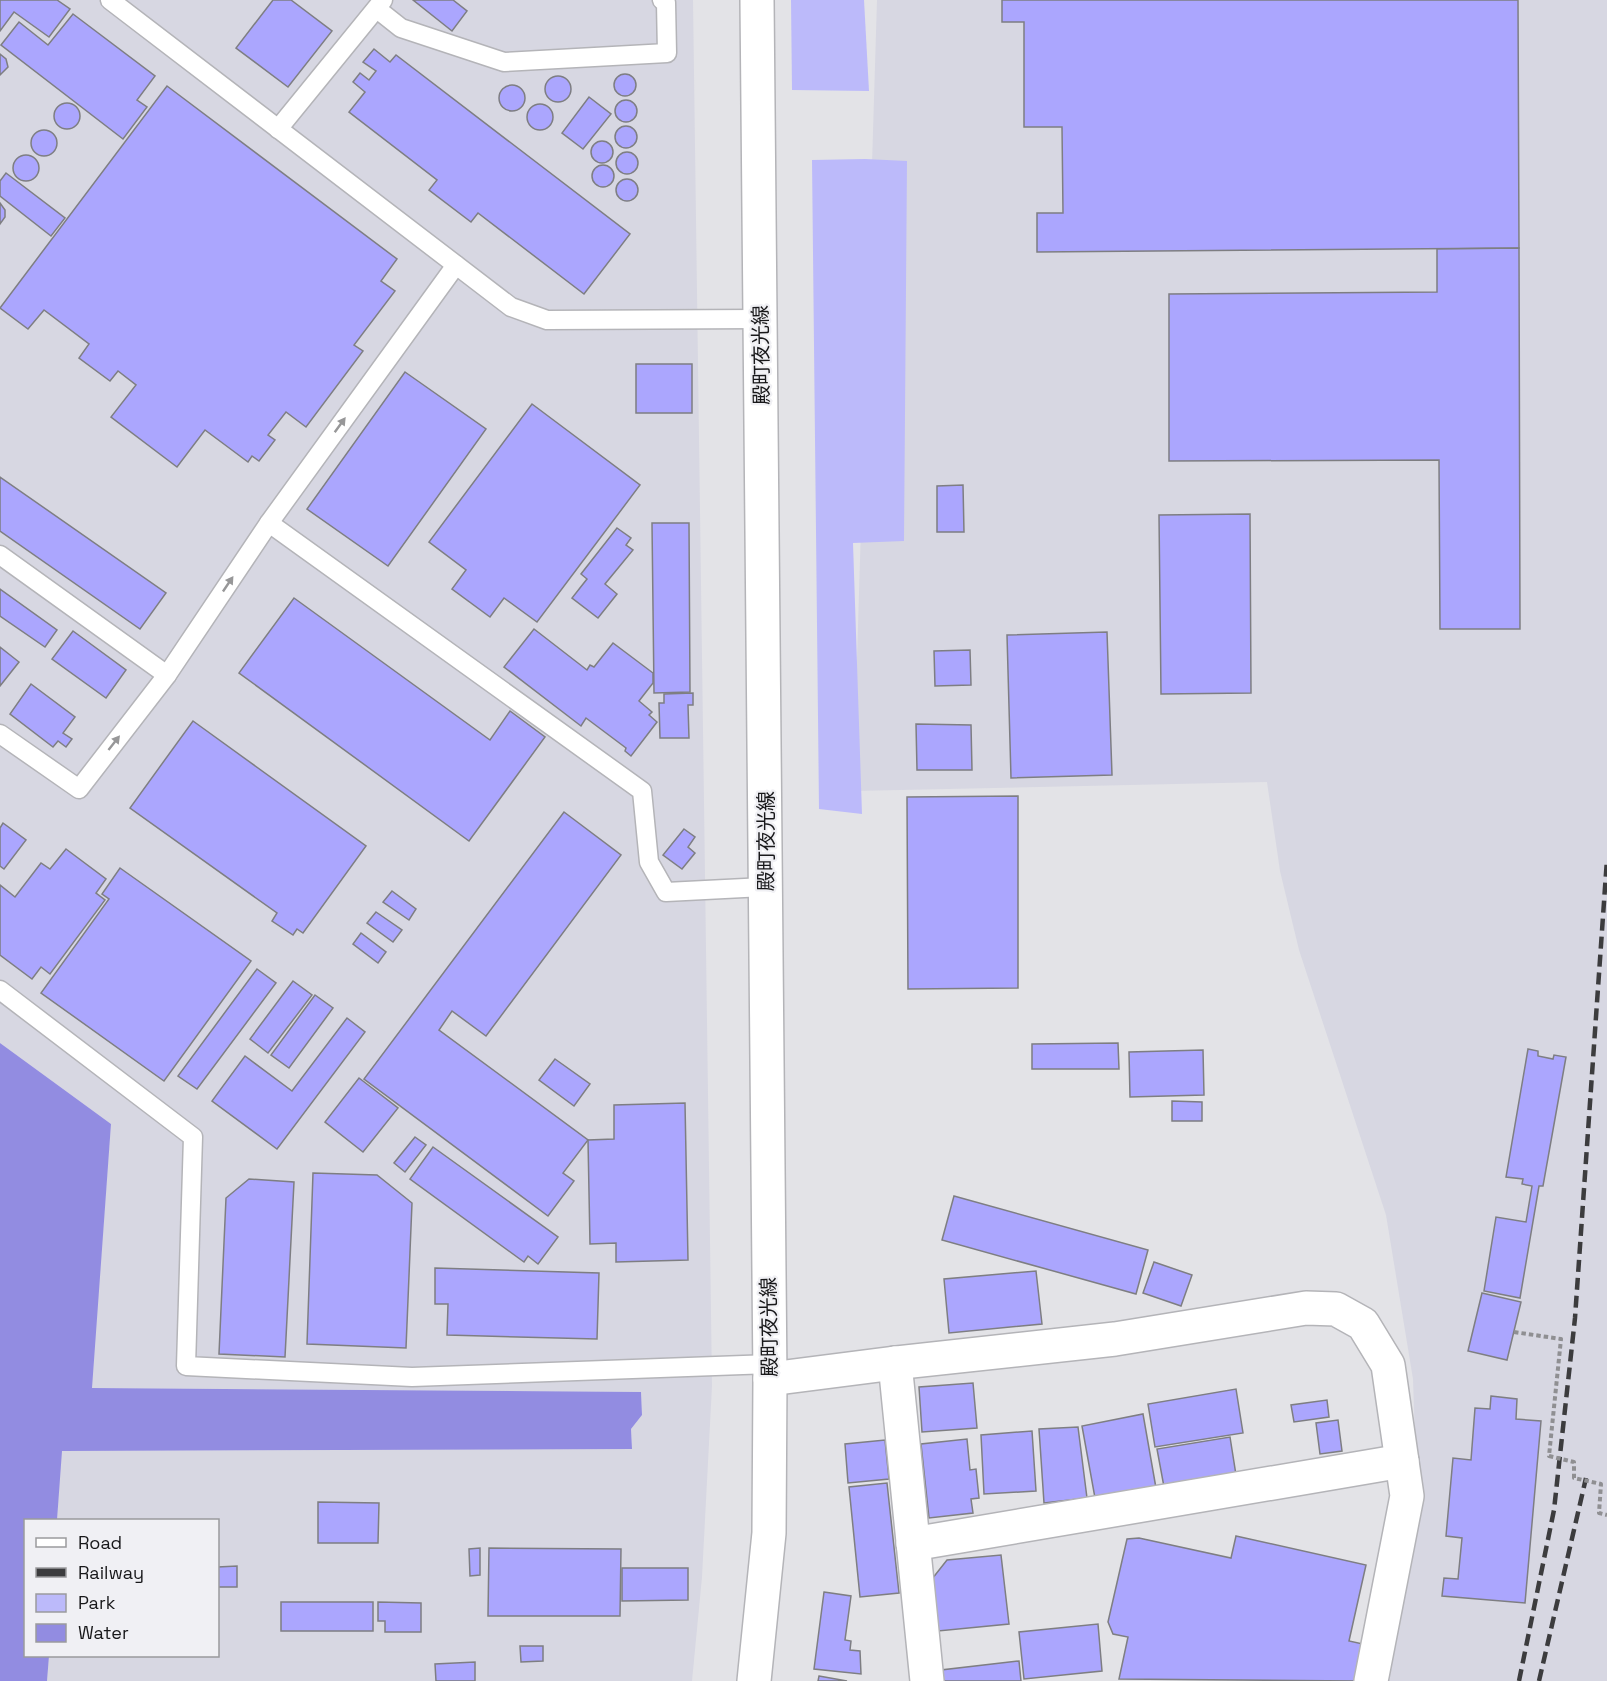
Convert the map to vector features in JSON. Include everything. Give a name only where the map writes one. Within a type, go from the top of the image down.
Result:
[{"type":"street","name":"殿町夜光線","points":[[754,1681],[769,1533],[766,887],[757,0]]},
{"type":"street","points":[[769,1372],[895,1363],[1115,1339],[1306,1308],[1336,1310],[1363,1324],[1388,1365],[1407,1496],[1371,1681]]},
{"type":"street","points":[[895,1363],[927,1681]]},
{"type":"street","points":[[913,1544],[1402,1461]]},
{"type":"lane","points":[[110,0],[511,307],[547,320],[760,319]]},
{"type":"lane","points":[[278,129],[380,5],[401,28],[504,62],[667,53],[666,3],[662,0]]},
{"type":"lane","points":[[0,734],[79,789],[167,675],[269,523],[456,265]]},
{"type":"lane","points":[[269,523],[642,791],[649,862],[666,892],[766,887]]},
{"type":"lane","points":[[0,555],[167,675]]},
{"type":"lane","points":[[0,990],[193,1137],[186,1366],[412,1377],[769,1372]]},
{"type":"path","points":[[1514,1332],[1561,1339],[1549,1456],[1574,1462],[1574,1478],[1601,1484],[1599,1513],[1607,1515]]},
{"type":"shaded area","points":[[0,0],[693,0],[712,1386],[702,1577],[692,1681],[47,1681],[49,1657],[219,1657],[219,1519],[57,1519],[61,1451],[632,1449],[631,1429],[642,1415],[641,1392],[91,1388],[111,1124],[0,1043]]},
{"type":"shaded area","points":[[877,0],[1607,0],[1607,1681],[1387,1681],[1417,1496],[1413,1379],[1386,1215],[1299,950],[1280,871],[1267,782],[853,791]]},
{"type":"green space","points":[[791,0],[864,0],[869,91],[792,90]]},
{"type":"green space","points":[[812,160],[907,161],[904,541],[853,543],[862,814],[819,809]]},
{"type":"water","points":[[0,1043],[111,1124],[92,1388],[641,1392],[642,1415],[631,1429],[632,1449],[62,1451],[57,1519],[24,1519],[24,1657],[49,1657],[47,1681],[0,1681]]},
{"type":"building","points":[[0,0],[57,0],[70,9],[49,37],[14,12],[0,31]]},
{"type":"building","points":[[273,0],[291,0],[332,31],[288,87],[236,48]]},
{"type":"building","points":[[413,0],[453,0],[467,11],[452,31]]},
{"type":"building","points":[[1002,0],[1518,0],[1519,248],[1037,252],[1037,213],[1063,213],[1062,127],[1024,127],[1024,22],[1002,22]]},
{"type":"building","points":[[73,14],[155,76],[137,100],[147,107],[123,139],[1,45],[19,22],[48,45]]},
{"type":"building","points":[[374,49],[390,62],[396,55],[630,234],[584,294],[478,213],[471,222],[429,190],[437,180],[349,112],[365,92],[353,82],[360,73],[369,80],[376,71],[363,62]]},
{"type":"building","points":[[0,54],[6,59],[8,67],[0,75]]},
{"type":"building","points":[[625,74],[633,77],[636,85],[633,93],[625,96],[617,93],[614,85],[617,77]]},
{"type":"building","points":[[558,76],[567,80],[571,89],[567,98],[558,102],[549,98],[545,89],[549,80]]},
{"type":"building","points":[[512,85],[521,89],[525,98],[521,107],[512,111],[503,107],[499,98],[503,89]]},
{"type":"building","points":[[167,86],[397,259],[381,281],[395,291],[354,345],[363,351],[306,427],[286,412],[268,435],[275,440],[259,461],[252,456],[248,462],[205,430],[177,467],[111,417],[136,385],[118,371],[110,381],[79,358],[89,344],[44,310],[28,329],[0,308]]},
{"type":"building","points":[[589,97],[611,114],[583,149],[562,133]]},
{"type":"building","points":[[626,100],[634,103],[637,111],[634,119],[626,122],[618,119],[615,111],[618,103]]},
{"type":"building","points":[[67,103],[76,107],[80,116],[76,125],[67,129],[58,125],[54,116],[58,107]]},
{"type":"building","points":[[540,104],[549,108],[553,117],[549,126],[540,130],[531,126],[527,117],[531,108]]},
{"type":"building","points":[[626,126],[634,129],[637,137],[634,145],[626,148],[618,145],[615,137],[618,129]]},
{"type":"building","points":[[44,130],[53,134],[57,143],[53,152],[44,156],[35,152],[31,143],[35,134]]},
{"type":"building","points":[[602,141],[610,144],[613,152],[610,160],[602,163],[594,160],[591,152],[594,144]]},
{"type":"building","points":[[627,152],[635,155],[638,163],[635,171],[627,174],[619,171],[616,163],[619,155]]},
{"type":"building","points":[[26,155],[35,159],[39,168],[35,177],[26,181],[17,177],[13,168],[17,159]]},
{"type":"building","points":[[603,165],[611,168],[614,176],[611,184],[603,187],[595,184],[592,176],[595,168]]},
{"type":"building","points":[[6,173],[65,218],[51,236],[0,196],[0,181]]},
{"type":"building","points":[[627,179],[635,182],[638,190],[635,198],[627,201],[619,198],[616,190],[619,182]]},
{"type":"building","points":[[0,203],[5,210],[5,217],[0,224]]},
{"type":"building","points":[[1519,248],[1520,629],[1440,629],[1439,460],[1169,461],[1169,294],[1437,292],[1437,249]]},
{"type":"building","points":[[636,364],[692,364],[692,413],[636,413]]},
{"type":"building","points":[[405,372],[486,429],[388,566],[307,509]]},
{"type":"building","points":[[532,404],[640,485],[537,622],[504,598],[490,617],[452,589],[466,570],[429,542]]},
{"type":"building","points":[[0,477],[166,593],[140,629],[0,531]]},
{"type":"building","points":[[963,485],[964,532],[937,532],[937,486]]},
{"type":"building","points":[[1250,514],[1251,693],[1161,694],[1159,515]]},
{"type":"building","points":[[652,523],[689,523],[690,692],[654,693]]},
{"type":"building","points":[[617,528],[631,538],[626,545],[633,550],[605,584],[617,594],[598,618],[572,598],[587,579],[581,574]]},
{"type":"building","points":[[0,589],[57,630],[45,647],[0,616]]},
{"type":"building","points":[[294,598],[490,740],[510,711],[545,737],[469,841],[239,673]]},
{"type":"building","points":[[534,629],[587,670],[590,665],[594,667],[613,643],[653,673],[653,683],[639,701],[652,712],[649,715],[657,722],[631,756],[625,751],[626,748],[586,718],[581,726],[504,667]]},
{"type":"building","points":[[73,631],[126,670],[106,698],[52,659]]},
{"type":"building","points":[[1107,632],[1112,775],[1011,778],[1007,635]]},
{"type":"building","points":[[0,647],[19,662],[0,686]]},
{"type":"building","points":[[970,650],[971,685],[935,686],[934,651]]},
{"type":"building","points":[[31,684],[75,717],[63,733],[72,739],[66,747],[58,741],[53,747],[10,714]]},
{"type":"building","points":[[693,693],[693,705],[688,705],[689,738],[660,738],[659,703],[664,703],[664,694]]},
{"type":"building","points":[[193,721],[366,846],[303,933],[297,929],[293,935],[272,921],[277,913],[130,808]]},
{"type":"building","points":[[916,724],[971,725],[972,770],[917,770]]},
{"type":"building","points":[[1018,796],[1018,988],[908,989],[907,797]]},
{"type":"building","points":[[564,812],[621,855],[486,1036],[452,1011],[439,1030],[588,1140],[563,1173],[574,1181],[548,1216],[364,1079]]},
{"type":"building","points":[[3,823],[26,840],[4,869],[0,866],[0,828]]},
{"type":"building","points":[[684,829],[695,837],[688,847],[695,853],[682,869],[663,855]]},
{"type":"building","points":[[66,849],[106,879],[96,893],[105,900],[50,974],[41,967],[32,979],[0,955],[0,885],[15,897],[41,863],[50,869]]},
{"type":"building","points":[[120,868],[251,961],[164,1081],[41,993],[109,899],[102,894]]},
{"type":"building","points":[[392,891],[416,909],[409,920],[383,902]]},
{"type":"building","points":[[376,912],[402,930],[393,942],[367,923]]},
{"type":"building","points":[[361,933],[386,952],[378,963],[353,944]]},
{"type":"building","points":[[257,969],[276,983],[197,1089],[178,1076]]},
{"type":"building","points":[[293,981],[312,995],[268,1053],[250,1039]]},
{"type":"building","points":[[315,995],[333,1008],[289,1068],[271,1055]]},
{"type":"building","points":[[347,1018],[365,1032],[277,1149],[212,1101],[245,1056],[292,1091]]},
{"type":"building","points":[[1118,1043],[1119,1069],[1032,1069],[1032,1044]]},
{"type":"building","points":[[1528,1049],[1538,1051],[1538,1056],[1553,1059],[1554,1055],[1566,1057],[1543,1186],[1539,1186],[1520,1298],[1484,1291],[1496,1217],[1526,1222],[1532,1186],[1522,1184],[1523,1179],[1506,1177]]},
{"type":"building","points":[[1203,1050],[1204,1095],[1130,1097],[1129,1052]]},
{"type":"building","points":[[555,1059],[590,1084],[574,1106],[539,1080]]},
{"type":"building","points":[[359,1078],[398,1108],[363,1152],[325,1122]]},
{"type":"building","points":[[1172,1101],[1202,1102],[1202,1121],[1172,1121]]},
{"type":"building","points":[[685,1103],[688,1260],[616,1262],[616,1243],[590,1244],[588,1140],[614,1139],[614,1105]]},
{"type":"building","points":[[415,1137],[426,1145],[405,1172],[394,1163]]},
{"type":"building","points":[[433,1147],[558,1237],[538,1264],[528,1256],[524,1262],[410,1179]]},
{"type":"building","points":[[313,1173],[377,1175],[412,1203],[406,1348],[307,1344]]},
{"type":"building","points":[[249,1179],[294,1182],[285,1357],[219,1354],[226,1198]]},
{"type":"building","points":[[954,1196],[1148,1250],[1136,1294],[942,1240]]},
{"type":"building","points":[[1154,1262],[1192,1275],[1181,1306],[1143,1293]]},
{"type":"building","points":[[435,1268],[599,1273],[597,1339],[447,1335],[448,1304],[435,1304]]},
{"type":"building","points":[[1036,1271],[1042,1324],[949,1333],[944,1279]]},
{"type":"building","points":[[1482,1293],[1521,1302],[1507,1360],[1468,1351]]},
{"type":"building","points":[[973,1383],[977,1428],[922,1432],[919,1387]]},
{"type":"building","points":[[1236,1389],[1243,1433],[1155,1447],[1148,1404]]},
{"type":"building","points":[[1491,1396],[1517,1399],[1516,1419],[1541,1421],[1525,1603],[1442,1596],[1444,1578],[1458,1579],[1462,1538],[1446,1536],[1453,1458],[1471,1460],[1475,1408],[1490,1409]]},
{"type":"building","points":[[1327,1400],[1329,1417],[1294,1422],[1291,1405]]},
{"type":"building","points":[[1143,1414],[1156,1488],[1095,1498],[1082,1426]]},
{"type":"building","points":[[1338,1420],[1342,1451],[1320,1454],[1316,1423]]},
{"type":"building","points":[[1078,1427],[1087,1498],[1044,1503],[1039,1429]]},
{"type":"building","points":[[1032,1431],[1036,1491],[984,1494],[981,1435]]},
{"type":"building","points":[[1230,1437],[1236,1475],[1164,1487],[1157,1449]]},
{"type":"building","points":[[967,1439],[970,1470],[976,1469],[979,1498],[971,1499],[973,1513],[929,1518],[921,1444]]},
{"type":"building","points":[[885,1440],[889,1479],[848,1483],[845,1444]]},
{"type":"building","points":[[887,1483],[899,1593],[860,1597],[849,1487]]},
{"type":"building","points":[[318,1502],[379,1503],[378,1543],[318,1543]]},
{"type":"building","points":[[1236,1536],[1366,1565],[1349,1641],[1363,1644],[1355,1681],[1119,1679],[1128,1637],[1113,1634],[1108,1622],[1127,1539],[1139,1538],[1231,1558]]},
{"type":"building","points":[[480,1548],[480,1575],[470,1576],[469,1549]]},
{"type":"building","points":[[489,1548],[621,1549],[620,1616],[488,1616]]},
{"type":"building","points":[[1001,1555],[1009,1624],[938,1631],[932,1579],[947,1560]]},
{"type":"building","points":[[237,1566],[237,1587],[219,1587],[219,1567]]},
{"type":"building","points":[[622,1568],[688,1568],[688,1600],[622,1601]]},
{"type":"building","points":[[824,1592],[851,1596],[845,1640],[851,1641],[850,1650],[860,1651],[861,1674],[814,1669]]},
{"type":"building","points":[[281,1602],[373,1602],[373,1631],[281,1631]]},
{"type":"building","points":[[378,1602],[421,1603],[421,1632],[385,1632],[385,1621],[378,1621]]},
{"type":"building","points":[[1098,1624],[1102,1671],[1024,1679],[1019,1632]]},
{"type":"building","points":[[520,1646],[543,1646],[543,1661],[521,1662]]},
{"type":"building","points":[[1019,1661],[1021,1681],[942,1681],[941,1670]]},
{"type":"building","points":[[475,1662],[475,1681],[436,1681],[435,1664]]},
{"type":"building","points":[[819,1676],[847,1681],[818,1681]]},
{"type":"railway","points":[[1519,1681],[1554,1510],[1575,1318],[1607,859]]},
{"type":"railway","points":[[1539,1681],[1586,1478]]}]
